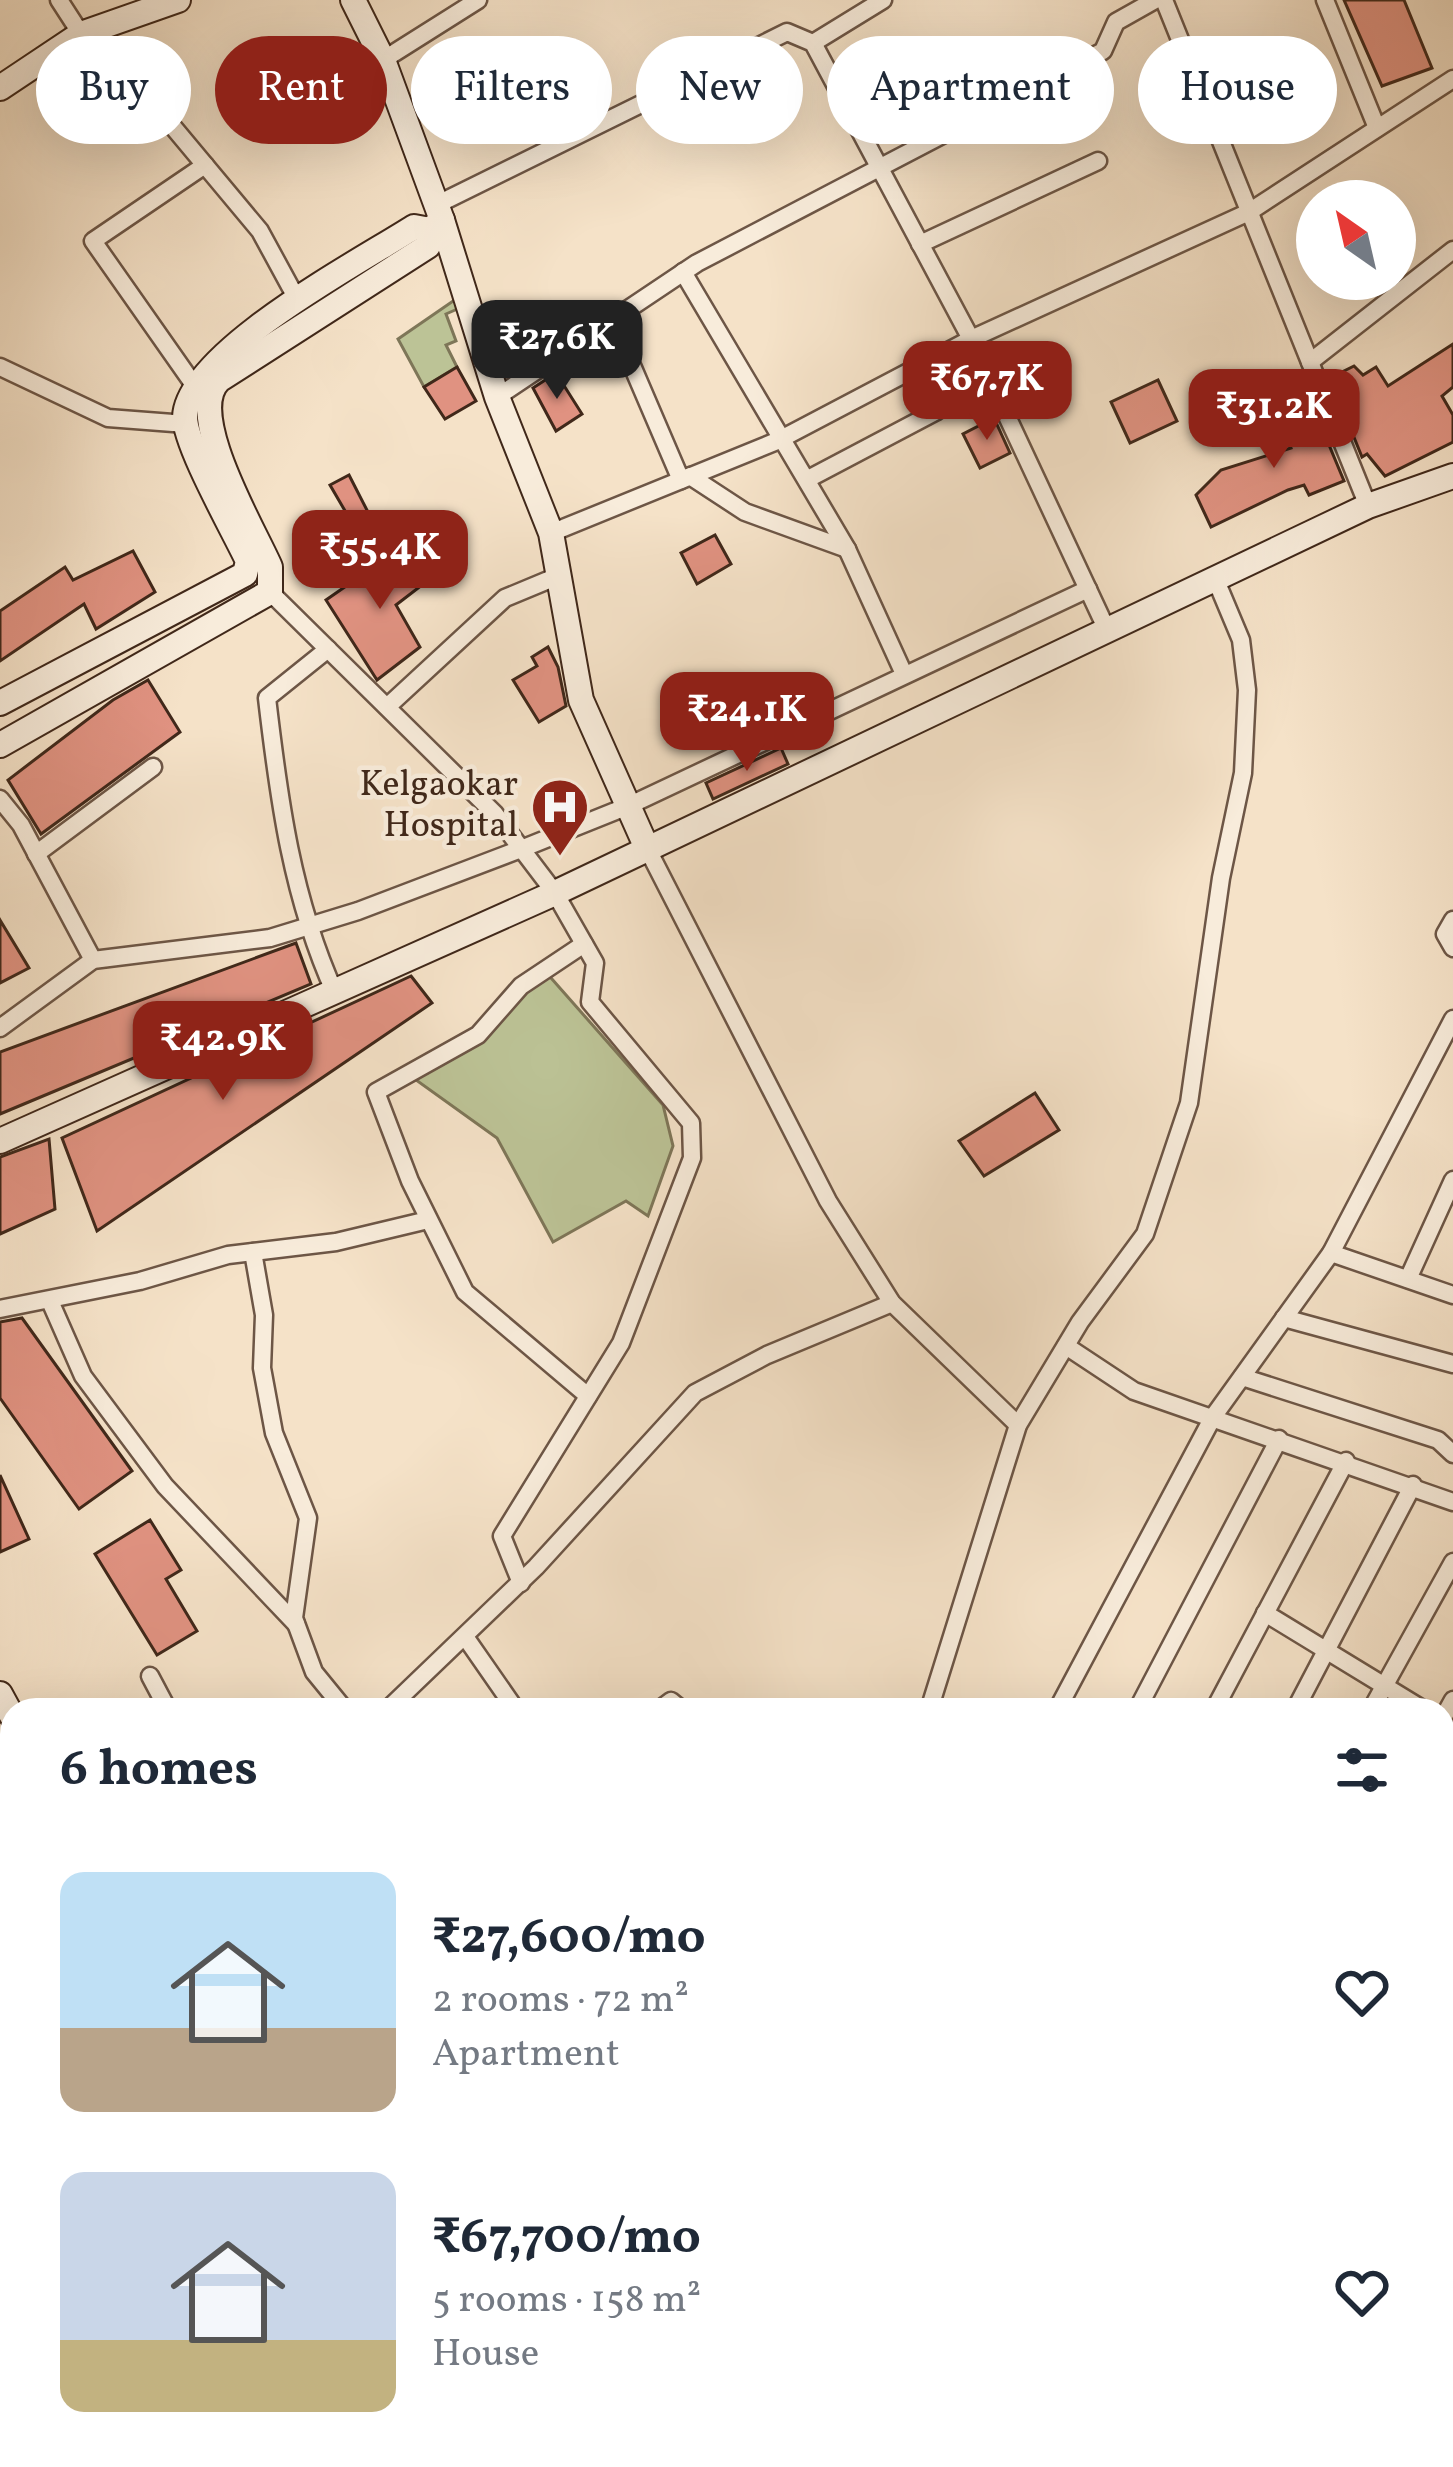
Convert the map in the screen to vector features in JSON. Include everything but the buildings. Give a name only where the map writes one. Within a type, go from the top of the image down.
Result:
[{"type":"street","points":[[59,0],[81,34]]},
{"type":"street","points":[[0,88],[81,34],[178,0]]},
{"type":"street","points":[[353,0],[371,36]]},
{"type":"street","points":[[387,57],[478,0]]},
{"type":"street","points":[[813,43],[883,0]]},
{"type":"street","points":[[497,397],[683,272],[1103,51],[1115,22],[1159,0],[1368,506]]},
{"type":"street","points":[[1325,0],[1377,128]]},
{"type":"street","points":[[0,703],[245,574],[248,561],[186,424],[194,385],[214,360],[414,226],[787,32],[813,43],[971,339],[1107,630]]},
{"type":"street","points":[[387,72],[497,397],[551,533],[580,700],[646,846],[828,1201],[892,1303],[1018,1425]]},
{"type":"street","points":[[551,533],[785,437],[971,339],[1249,212],[1453,79]]},
{"type":"street","points":[[188,144],[260,231],[298,301]]},
{"type":"street","points":[[920,244],[1098,161]]},
{"type":"street","points":[[194,385],[93,242],[206,165]]},
{"type":"street","points":[[436,218],[428,246],[219,380],[208,394],[207,425],[270,567],[270,592],[495,814],[555,893],[595,963],[590,1002],[691,1123],[692,1158],[622,1343],[502,1536],[521,1582]]},
{"type":"street","points":[[1310,362],[1453,250]]},
{"type":"street","points":[[683,272],[785,437],[847,549],[904,674]]},
{"type":"street","points":[[612,320],[686,478],[745,512],[847,549]]},
{"type":"street","points":[[0,368],[107,418],[186,424]]},
{"type":"street","points":[[808,479],[937,411]]},
{"type":"street","points":[[0,1141],[555,893],[1368,506],[1453,476]]},
{"type":"street","points":[[387,707],[505,598],[558,576]]},
{"type":"street","points":[[932,1698],[1018,1425],[1066,1346],[1145,1234],[1189,1103],[1211,938],[1243,773],[1246,711],[1240,640],[1215,578]]},
{"type":"street","points":[[0,1028],[93,960],[193,951],[305,927],[628,806],[1088,589]]},
{"type":"street","points":[[0,745],[270,592]]},
{"type":"street","points":[[328,649],[267,698],[284,832],[305,927],[335,993]]},
{"type":"street","points":[[36,854],[153,767]]},
{"type":"street","points":[[0,799],[36,854],[93,960]]},
{"type":"street","points":[[1453,920],[1445,934],[1453,948]]},
{"type":"street","points":[[584,944],[521,986],[478,1035],[376,1092],[428,1220],[465,1292],[588,1396]]},
{"type":"street","points":[[1063,1698],[1213,1417],[1331,1253],[1453,1019]]},
{"type":"street","points":[[1408,1279],[1453,1180]]},
{"type":"street","points":[[0,1309],[253,1252],[336,1243],[428,1220]]},
{"type":"street","points":[[253,1252],[274,1433],[308,1518],[298,1570],[296,1624],[314,1672],[335,1698]]},
{"type":"street","points":[[1331,1253],[1453,1295]]},
{"type":"street","points":[[50,1301],[83,1376],[166,1486],[296,1624]]},
{"type":"street","points":[[400,1698],[521,1582],[695,1393],[767,1355],[892,1303]]},
{"type":"street","points":[[1284,1318],[1453,1364]]},
{"type":"street","points":[[1066,1346],[1134,1391],[1453,1502]]},
{"type":"street","points":[[1242,1377],[1438,1440],[1453,1454]]},
{"type":"street","points":[[1143,1698],[1279,1438]]},
{"type":"street","points":[[1220,1698],[1346,1461]]},
{"type":"street","points":[[1300,1698],[1413,1485]]},
{"type":"street","points":[[1378,1698],[1453,1562]]},
{"type":"street","points":[[1265,1613],[1405,1698]]},
{"type":"street","points":[[466,1638],[508,1698]]},
{"type":"street","points":[[150,1676],[162,1698]]},
{"type":"green space","points":[[456,299],[462,307],[446,314],[456,341],[446,345],[457,367],[424,387],[398,339]]},
{"type":"green space","points":[[544,970],[663,1105],[673,1146],[648,1216],[626,1201],[553,1242],[497,1138],[416,1080]]},
{"type":"place","name":"Kelgaokar Hospital","points":[[560,858]]}]
